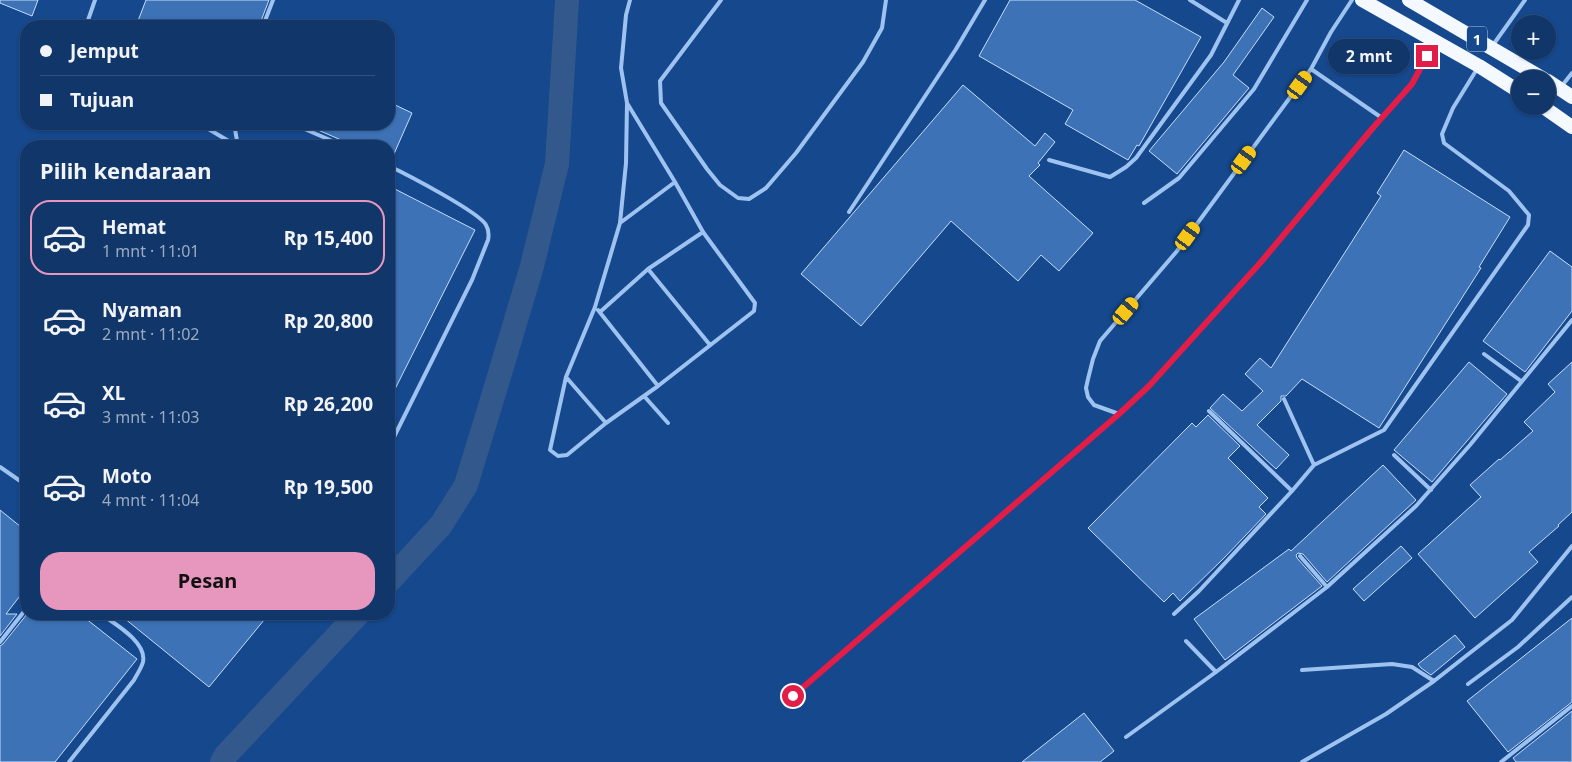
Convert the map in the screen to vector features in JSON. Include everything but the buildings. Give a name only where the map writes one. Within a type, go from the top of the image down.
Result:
[{"type":"highway","name":"1","points":[[1362,0],[1479,66],[1511,86]]},
{"type":"highway","name":"1","points":[[1409,0],[1529,70]]},
{"type":"highway","name":"1","points":[[1556,86],[1572,97]]},
{"type":"highway","points":[[1555,115],[1572,127]]},
{"type":"lane","points":[[88,20],[95,0]]},
{"type":"lane","points":[[265,20],[273,0]]},
{"type":"lane","points":[[627,102],[703,232],[756,308],[567,455],[558,456],[550,450],[566,377],[595,307],[620,224],[626,163],[627,102],[621,68],[626,14],[630,0]]},
{"type":"lane","points":[[720,0],[660,81],[662,103],[720,185],[738,198],[749,199],[766,188],[796,153],[863,62],[882,28],[886,0]]},
{"type":"lane","points":[[849,212],[956,49],[985,0]]},
{"type":"lane","points":[[1190,0],[1227,23]]},
{"type":"lane","points":[[1049,160],[1110,176],[1126,167],[1136,158],[1211,55],[1239,0]]},
{"type":"lane","points":[[1144,204],[1179,178],[1254,89],[1306,0]]},
{"type":"lane","points":[[1119,414],[1094,405],[1088,397],[1086,388],[1088,378],[1100,341],[1177,251],[1311,69],[1352,0]]},
{"type":"lane","points":[[1492,48],[1525,0]]},
{"type":"lane","points":[[793,696],[1149,386],[1261,262],[1412,84],[1435,42]]},
{"type":"lane","points":[[1174,614],[1199,591],[1292,492],[1314,465],[1384,430],[1528,225],[1529,215],[1509,192],[1444,143],[1442,134],[1453,108],[1479,66]]},
{"type":"lane","points":[[1311,69],[1382,118]]},
{"type":"lane","points":[[1560,88],[1572,73]]},
{"type":"lane","points":[[210,130],[227,140]]},
{"type":"lane","points":[[306,130],[328,140]]},
{"type":"lane","points":[[395,169],[479,218],[486,225],[489,235],[472,280],[395,435]]},
{"type":"lane","points":[[620,224],[675,182]]},
{"type":"lane","points":[[600,312],[648,269],[703,232]]},
{"type":"lane","points":[[648,269],[710,345]]},
{"type":"lane","points":[[595,307],[658,386]]},
{"type":"lane","points":[[1126,737],[1216,672],[1327,587],[1416,506],[1470,445],[1572,320]]},
{"type":"lane","points":[[1484,354],[1521,381]]},
{"type":"lane","points":[[566,377],[606,423]]},
{"type":"lane","points":[[644,396],[668,423]]},
{"type":"lane","points":[[1284,399],[1314,465]]},
{"type":"lane","points":[[1209,411],[1292,492]]},
{"type":"lane","points":[[1394,455],[1431,490]]},
{"type":"lane","points":[[0,467],[20,481]]},
{"type":"lane","points":[[1302,762],[1386,714],[1434,681],[1512,620],[1572,546]]},
{"type":"lane","points":[[1300,556],[1327,587]]},
{"type":"lane","points":[[1468,684],[1518,647],[1572,597]]},
{"type":"lane","points":[[0,642],[20,617]]},
{"type":"lane","points":[[69,762],[134,680],[143,660],[142,650],[135,640],[109,620]]},
{"type":"lane","points":[[1186,640],[1216,672]]},
{"type":"lane","points":[[1302,670],[1392,664],[1412,667],[1434,681]]},
{"type":"lane","points":[[1501,762],[1572,706]]},
{"type":"waterway","points":[[395,575],[441,525],[466,485],[532,266],[557,164],[567,0]]},
{"type":"waterway","points":[[222,762],[226,755],[352,620]]},
{"type":"route","points":[[793,696],[1149,386],[1261,262],[1371,130],[1412,84],[1427,56]]}]
